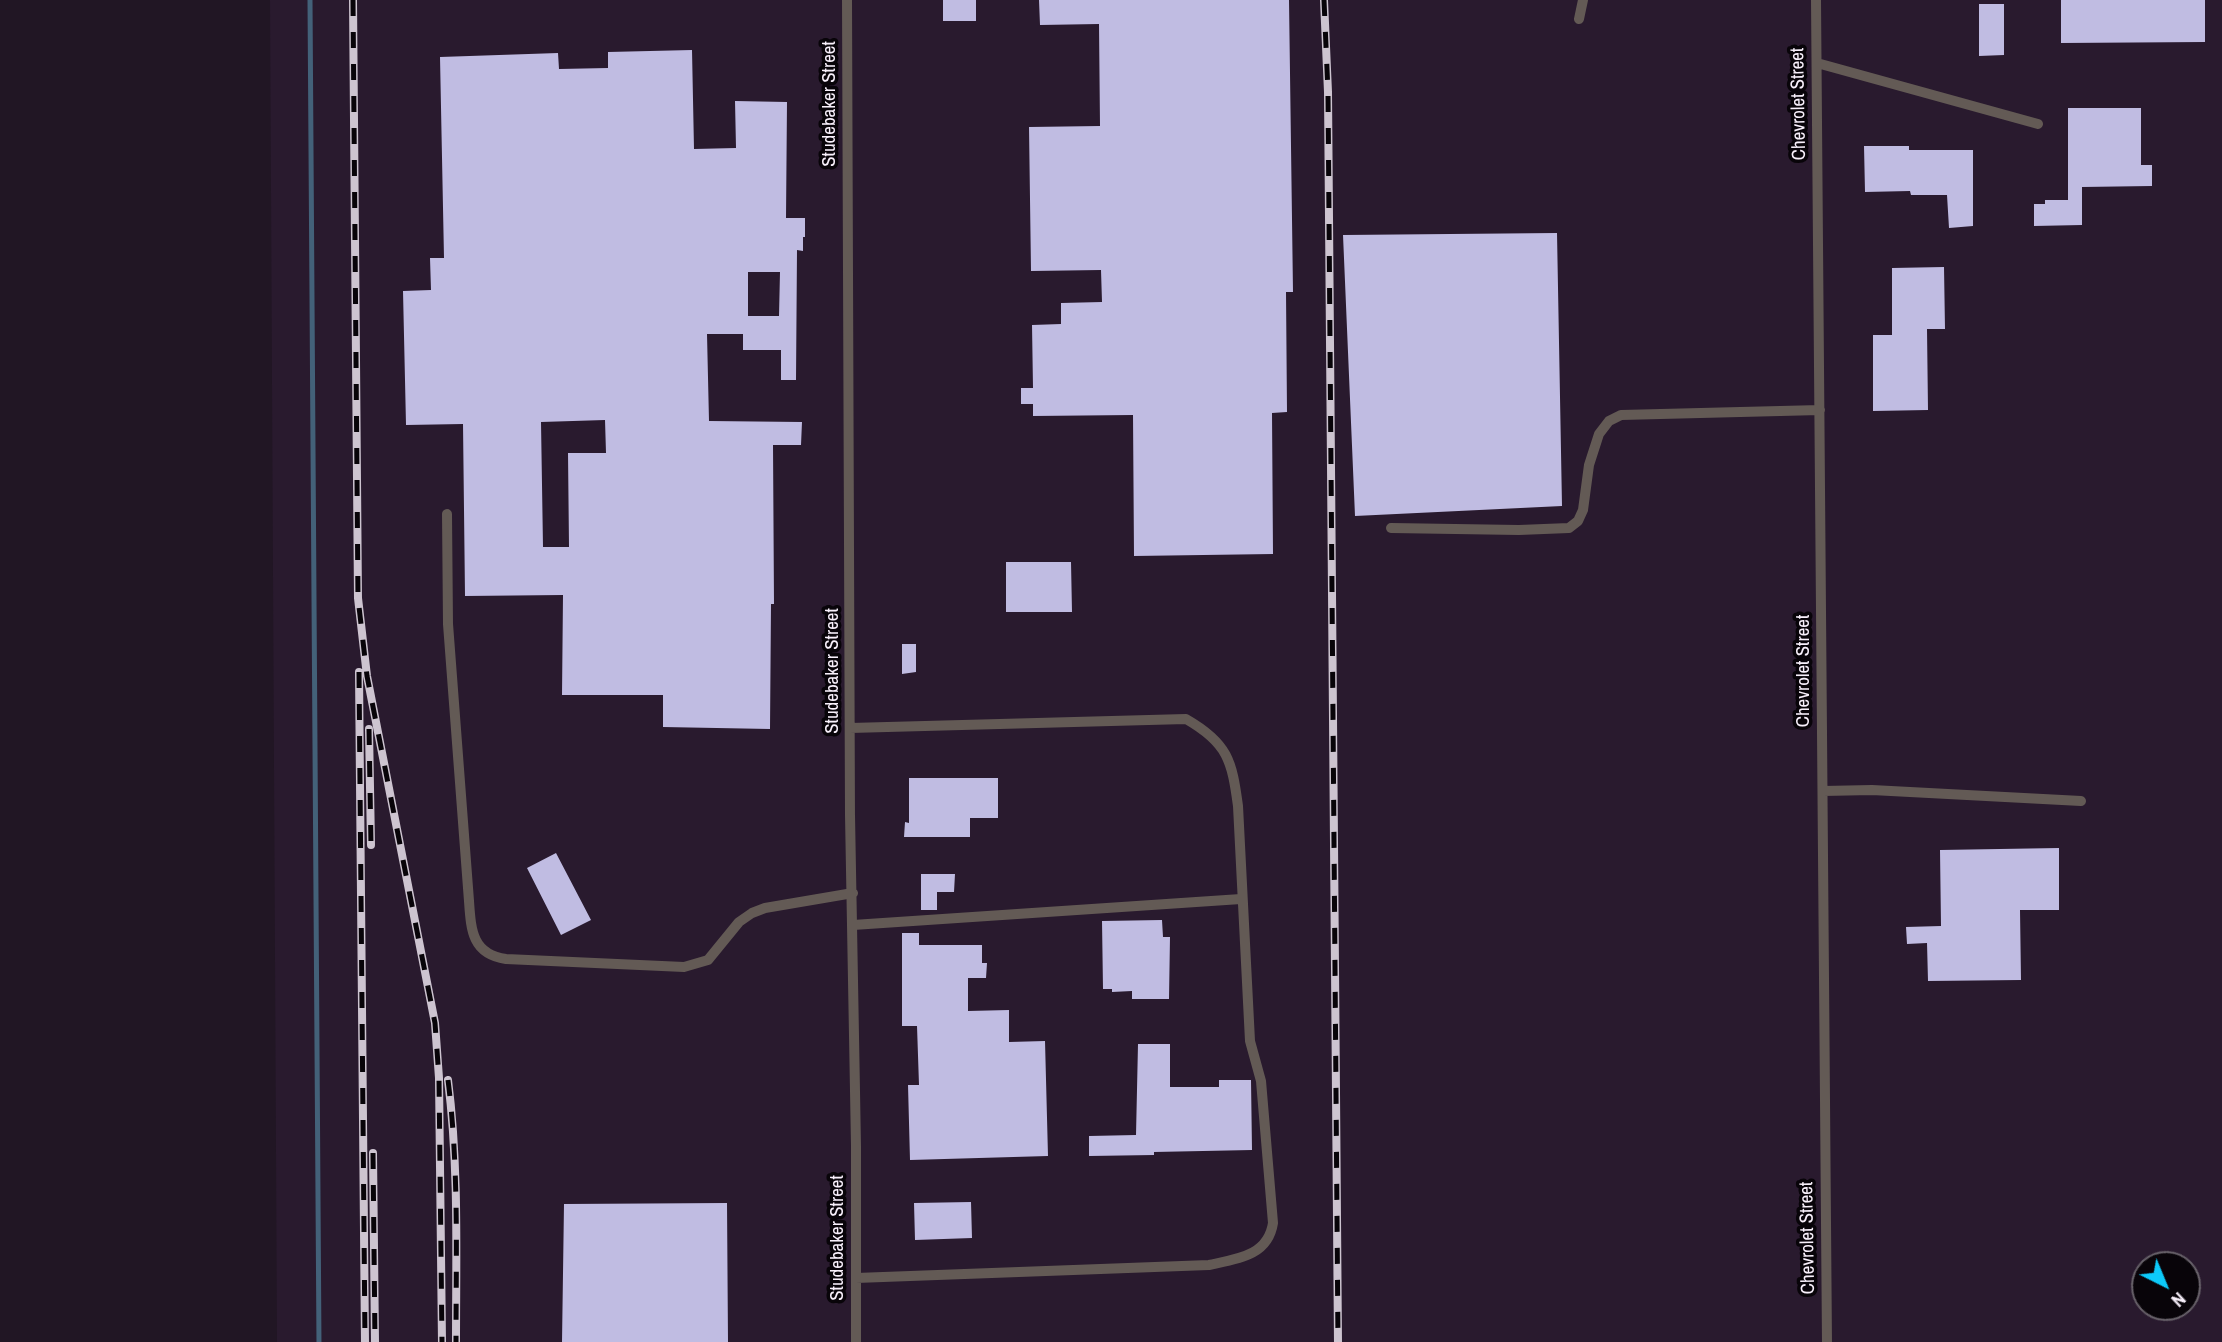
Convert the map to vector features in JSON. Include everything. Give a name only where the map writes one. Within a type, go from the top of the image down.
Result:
[{"type":"lane","name":"Studebaker Street","points":[[847,0],[856,1342]]},
{"type":"lane","points":[[1578,19],[1583,0]]},
{"type":"lane","name":"Chevrolet Street","points":[[1816,0],[1827,1342]]},
{"type":"lane","points":[[1816,63],[2038,124]]},
{"type":"lane","points":[[1391,528],[1569,528],[1578,521],[1583,510],[1589,465],[1600,434],[1609,421],[1621,415],[1820,410]]},
{"type":"lane","points":[[447,514],[449,624],[471,928],[474,938],[483,950],[490,955],[506,959],[684,967],[708,960],[739,922],[752,913],[765,908],[853,893]]},
{"type":"lane","points":[[850,728],[1186,719],[1203,729],[1220,746],[1233,770],[1238,806],[1250,1041],[1261,1081],[1273,1223],[1270,1238],[1259,1248],[1242,1258],[1209,1265],[856,1278]]},
{"type":"lane","points":[[1822,791],[1872,790],[2081,801]]},
{"type":"lane","points":[[853,925],[1241,899]]},
{"type":"shaded area","points":[[270,0],[2222,0],[2222,1342],[277,1342]]},
{"type":"building","points":[[943,0],[976,0],[976,21],[943,21]]},
{"type":"building","points":[[1039,0],[1289,0],[1293,292],[1286,292],[1287,412],[1272,413],[1273,554],[1134,556],[1133,415],[1033,416],[1033,404],[1021,404],[1021,388],[1033,388],[1032,325],[1061,324],[1061,303],[1102,302],[1101,270],[1031,271],[1029,127],[1100,126],[1099,24],[1040,25]]},
{"type":"building","points":[[2061,0],[2205,0],[2205,42],[2061,43]]},
{"type":"building","points":[[1979,4],[2004,4],[2004,55],[1979,56]]},
{"type":"building","points":[[692,50],[694,149],[736,148],[735,101],[787,102],[786,218],[805,218],[803,251],[797,250],[796,380],[781,380],[781,350],[743,350],[743,334],[707,334],[709,421],[802,422],[801,445],[773,445],[774,604],[771,604],[770,729],[663,727],[663,695],[562,695],[563,595],[465,596],[463,424],[406,425],[403,291],[431,290],[430,258],[444,258],[440,57],[558,53],[559,69],[608,68],[608,52]],"holes":[[[748,272],[780,272],[779,316],[748,316]],[[605,420],[606,453],[568,453],[569,547],[543,547],[541,422]]]},
{"type":"building","points":[[2068,108],[2141,108],[2141,165],[2152,165],[2152,186],[2082,187],[2082,225],[2034,226],[2034,204],[2045,204],[2045,200],[2068,200]]},
{"type":"building","points":[[1864,146],[1909,146],[1909,150],[1973,150],[1973,226],[1949,228],[1947,195],[1911,195],[1910,191],[1865,192]]},
{"type":"building","points":[[1557,233],[1562,506],[1355,516],[1343,235]]},
{"type":"building","points":[[1944,267],[1945,329],[1927,329],[1928,410],[1873,411],[1873,335],[1892,335],[1892,268]]},
{"type":"building","points":[[1006,562],[1071,562],[1072,612],[1006,612]]},
{"type":"building","points":[[902,644],[916,644],[916,672],[902,674]]},
{"type":"building","points":[[909,778],[998,778],[998,818],[970,818],[970,837],[904,837],[905,822],[909,823]]},
{"type":"building","points":[[2059,848],[2059,910],[2020,910],[2021,980],[1928,981],[1927,943],[1907,944],[1906,927],[1941,926],[1940,850]]},
{"type":"building","points":[[556,853],[591,920],[561,935],[527,868]]},
{"type":"building","points":[[921,874],[955,874],[954,892],[937,892],[937,910],[921,910]]},
{"type":"building","points":[[1162,920],[1163,937],[1170,937],[1169,999],[1132,999],[1132,991],[1112,992],[1112,989],[1103,989],[1102,921]]},
{"type":"building","points":[[902,933],[919,933],[919,945],[982,945],[982,963],[987,963],[986,978],[968,978],[968,1011],[1009,1010],[1009,1042],[1045,1041],[1048,1156],[910,1160],[908,1085],[919,1085],[917,1026],[902,1026]]},
{"type":"building","points":[[1138,1044],[1170,1044],[1170,1087],[1219,1087],[1219,1080],[1251,1080],[1252,1150],[1089,1156],[1089,1136],[1136,1135]]},
{"type":"building","points":[[971,1202],[972,1238],[915,1240],[914,1203]]},
{"type":"building","points":[[727,1203],[728,1342],[562,1342],[564,1204]]},
{"type":"waterway","points":[[310,0],[319,1342]]},
{"type":"railway","points":[[353,0],[358,598],[367,676],[435,1023],[439,1078],[442,1342]]},
{"type":"railway","points":[[1324,0],[1328,92],[1338,1342]]},
{"type":"railway","points":[[359,672],[365,1342]]},
{"type":"railway","points":[[369,729],[371,845]]},
{"type":"railway","points":[[448,1080],[455,1178],[456,1342]]},
{"type":"railway","points":[[373,1153],[375,1342]]}]
